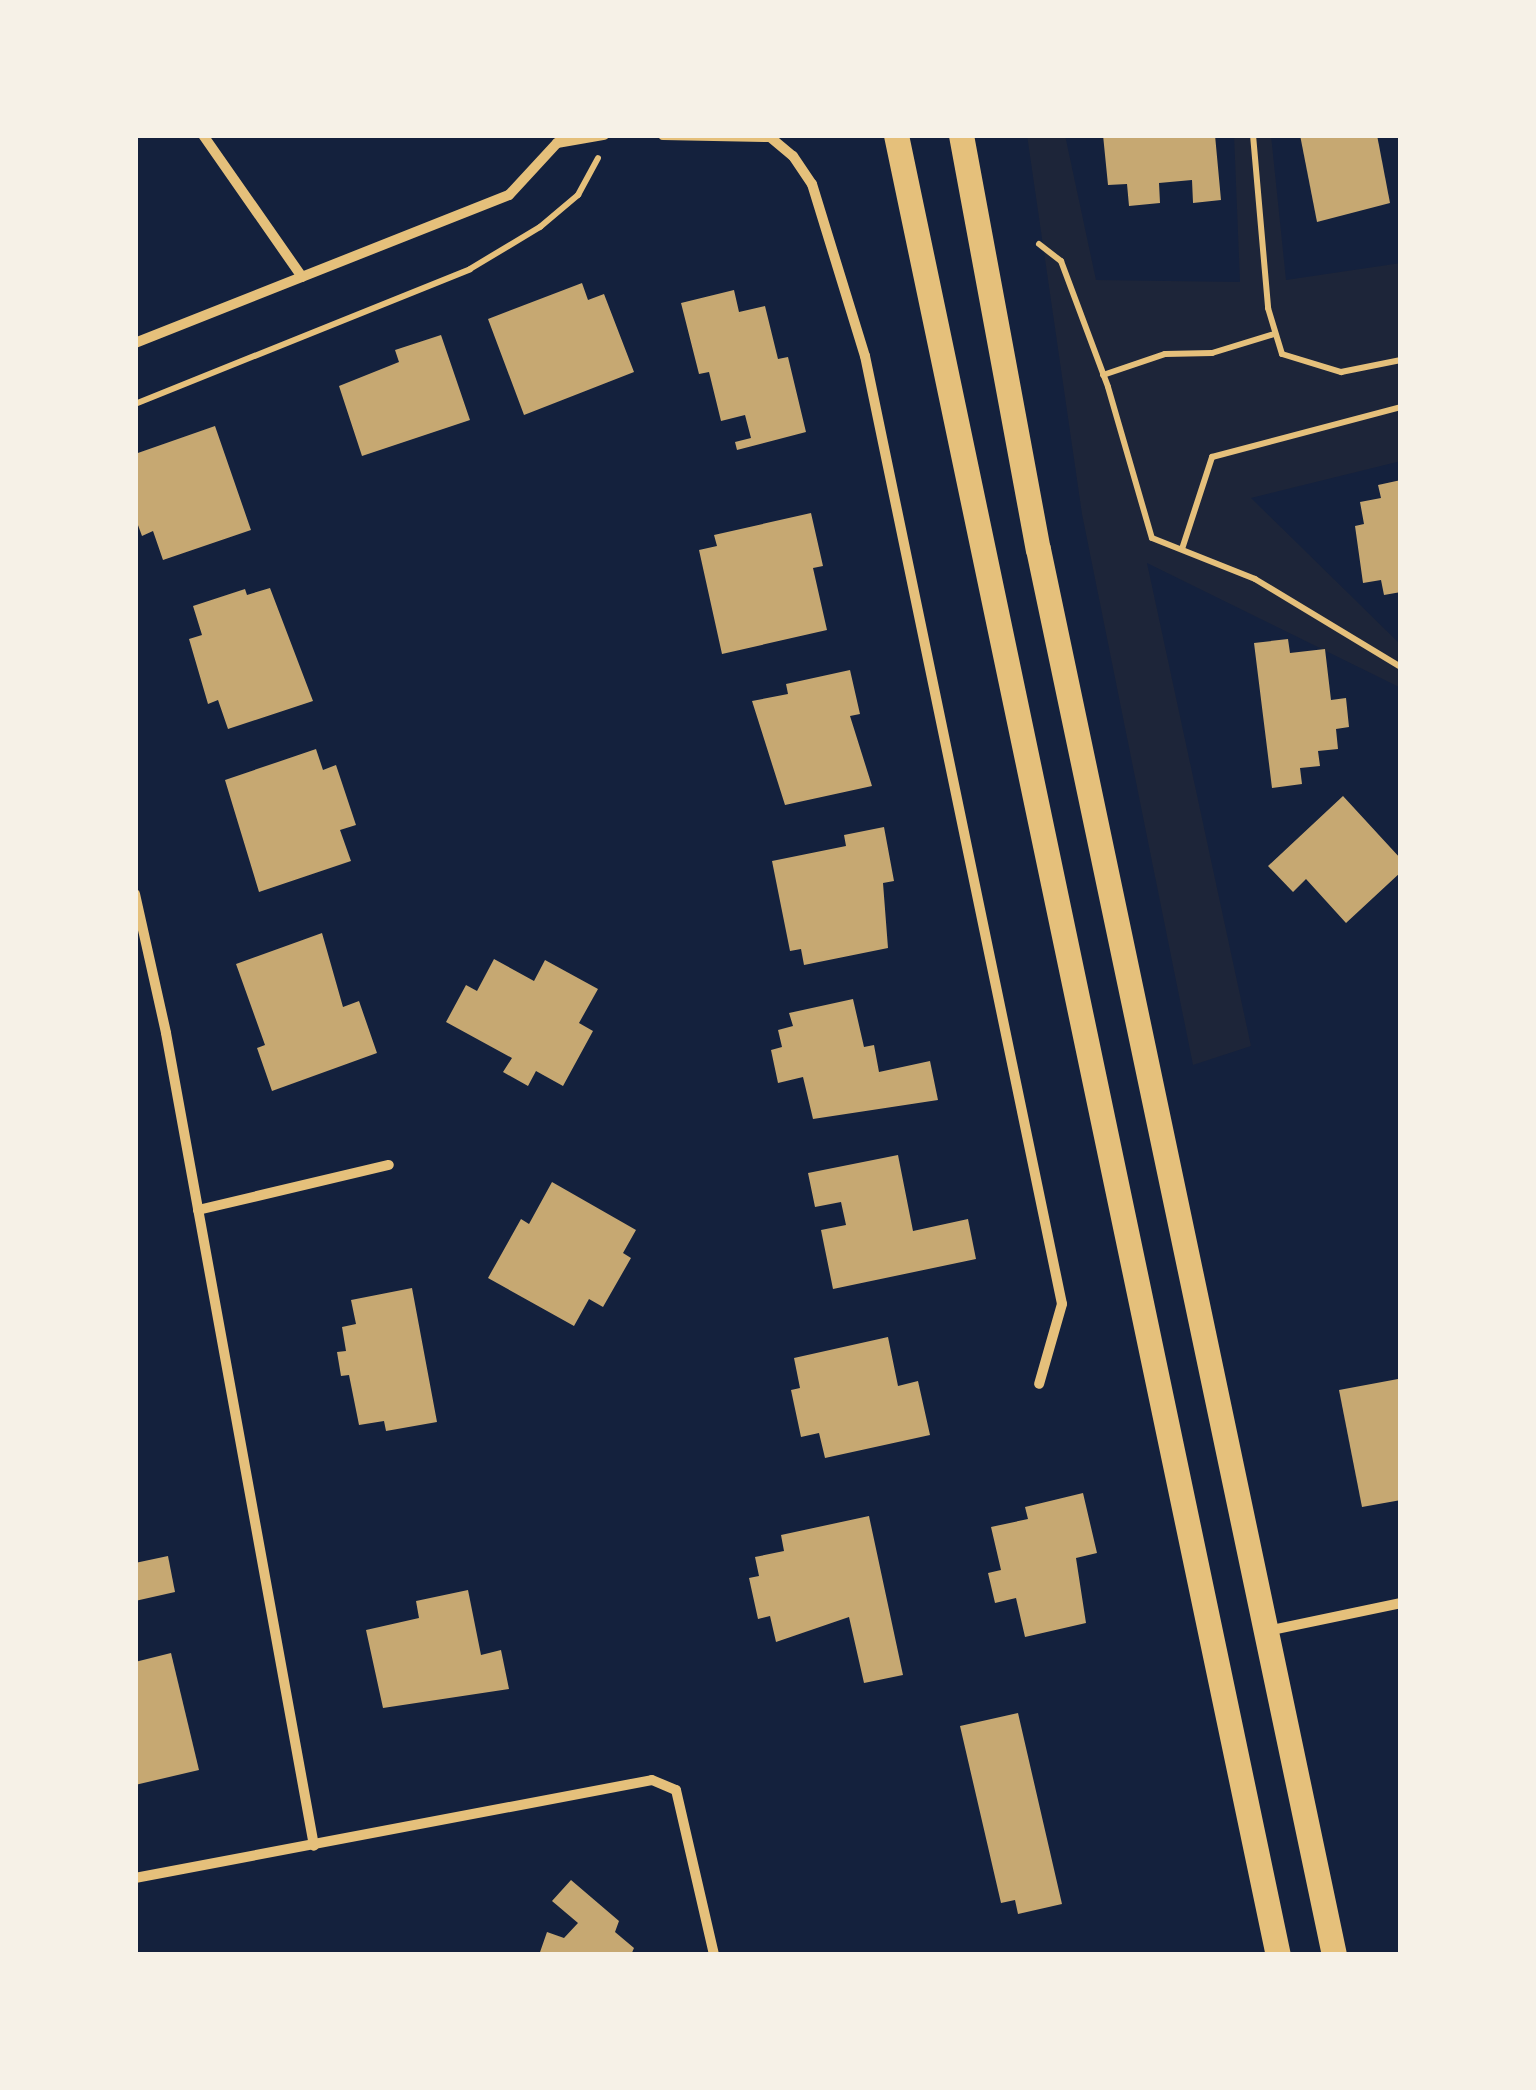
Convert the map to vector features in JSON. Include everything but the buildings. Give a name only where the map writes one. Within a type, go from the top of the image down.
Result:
[{"type":"highway","points":[[896,135],[1278,1955]]},
{"type":"highway","points":[[961,135],[1038,549],[1334,1955]]},
{"type":"street","points":[[203,135],[302,277]]},
{"type":"street","points":[[663,135],[770,137],[794,156],[812,184],[865,356],[1062,1304],[1039,1384]]},
{"type":"street","points":[[135,343],[509,195],[558,139],[604,141]]},
{"type":"street","points":[[135,894],[198,1210],[314,1846]]},
{"type":"street","points":[[198,1210],[389,1165]]},
{"type":"street","points":[[1266,1631],[1401,1603]]},
{"type":"street","points":[[135,1878],[652,1780],[676,1790],[714,1955]]},
{"type":"path","points":[[1253,135],[1274,334],[1282,354],[1296,362],[1341,372],[1401,360]]},
{"type":"path","points":[[135,404],[470,269],[540,227],[578,195],[604,141]]},
{"type":"path","points":[[1040,244],[1062,261],[1104,375],[1152,538],[1255,580],[1401,667]]},
{"type":"path","points":[[1104,375],[1165,354],[1212,352],[1274,334]]},
{"type":"path","points":[[1182,550],[1212,457],[1401,408]]},
{"type":"shaded area","points":[[1027,135],[1065,135],[1096,280],[1240,282],[1234,135],[1271,135],[1286,280],[1401,263],[1401,461],[1251,498],[1401,645],[1401,688],[1147,563],[1251,1046],[1193,1065],[1082,514]]}]
